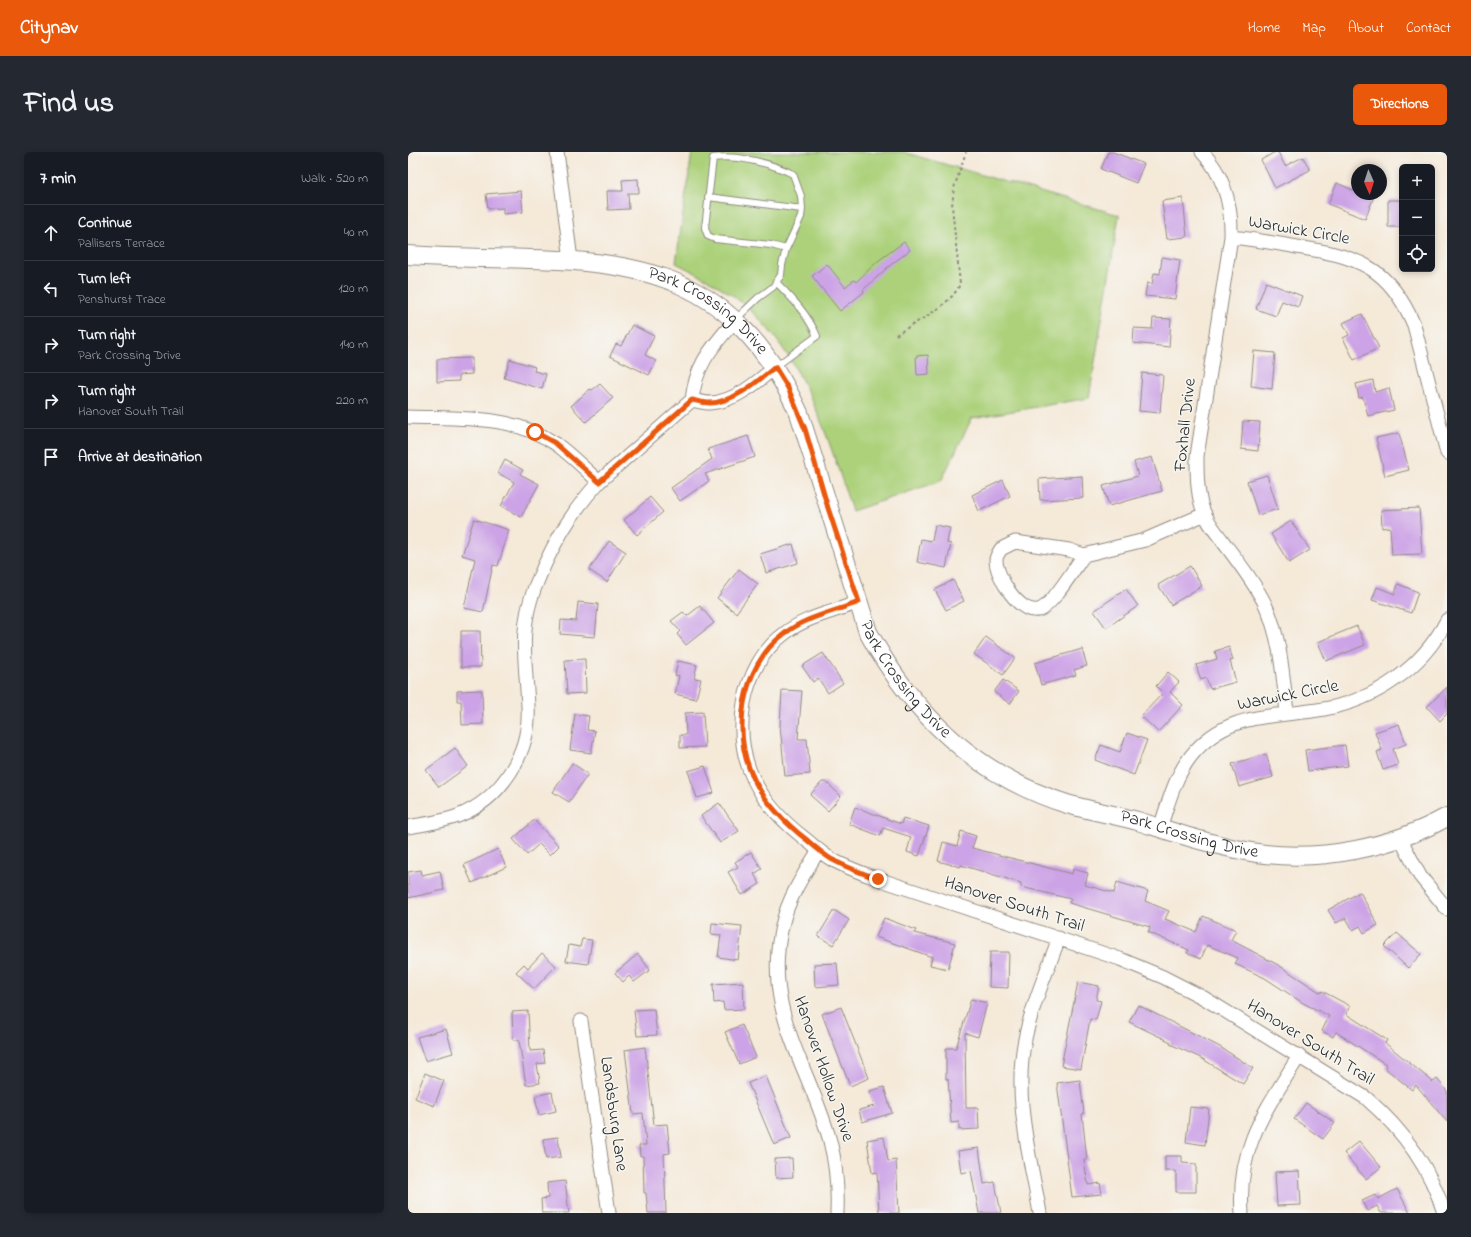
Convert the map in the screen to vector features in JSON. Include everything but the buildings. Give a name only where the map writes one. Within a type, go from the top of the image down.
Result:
[{"type":"street","points":[[557,152],[571,260]]},
{"type":"street","name":"Foxhall Drive","points":[[1202,152],[1217,170],[1227,193],[1231,220],[1231,237],[1197,456],[1198,490],[1205,514],[1252,582],[1267,610],[1278,641],[1287,713]]},
{"type":"street","name":"Warwick Circle","points":[[1231,237],[1332,252],[1355,260],[1382,277],[1395,291],[1406,308],[1414,325],[1447,453]]},
{"type":"street","name":"Park Crossing Drive","points":[[408,255],[571,260],[648,271],[694,291],[735,320],[754,339],[775,367],[788,388],[805,429],[828,508],[868,632],[898,682],[937,726],[958,745],[988,766],[1039,793],[1066,804],[1124,817],[1226,847],[1271,854],[1326,854],[1357,849],[1400,838],[1447,817]]},
{"type":"street","points":[[408,827],[450,818],[476,806],[499,787],[514,766],[525,738],[528,717],[523,653],[527,614],[534,589],[554,546],[574,513],[599,482],[692,400],[694,383],[704,358],[735,320]]},
{"type":"street","points":[[692,400],[711,403],[732,397],[758,382],[775,367]]},
{"type":"street","points":[[408,417],[476,419],[498,421],[519,426],[535,432],[555,443],[599,482]]},
{"type":"street","points":[[1084,555],[1057,594],[1046,606],[1037,611],[1025,608],[1010,593],[998,574],[996,559],[1001,549],[1015,542],[1069,550],[1084,555],[1145,540],[1205,514]]},
{"type":"street","name":"Hanover South Trail","points":[[859,602],[799,624],[784,634],[770,646],[751,678],[743,712],[742,732],[744,753],[754,782],[766,801],[781,819],[819,850],[846,866],[878,879],[1120,959],[1163,977],[1204,998],[1366,1098],[1387,1116],[1416,1152],[1429,1175],[1444,1213]]},
{"type":"street","name":"Warwick Circle","points":[[1160,828],[1176,781],[1192,755],[1206,741],[1221,730],[1239,722],[1259,716],[1334,708],[1358,700],[1388,684],[1418,660],[1434,641],[1447,620]]},
{"type":"street","points":[[1400,838],[1420,876],[1447,909]]},
{"type":"street","name":"Hanover Hollow Drive","points":[[819,850],[795,890],[785,913],[777,950],[776,969],[778,994],[783,1018],[819,1106],[830,1141],[837,1189],[837,1213]]},
{"type":"street","points":[[1040,1213],[1023,1114],[1021,1069],[1028,1027],[1058,938]]},
{"type":"street","name":"Landsburg Lane","points":[[581,1021],[609,1213]]},
{"type":"street","points":[[1242,1213],[1241,1196],[1243,1165],[1253,1133],[1299,1056]]},
{"type":"lane","points":[[735,320],[782,275],[782,265],[786,249],[801,217],[801,196],[793,174],[778,167],[723,157],[713,158],[705,228],[708,236],[715,239],[771,245],[786,249]]},
{"type":"lane","points":[[708,197],[802,209]]},
{"type":"lane","points":[[775,367],[817,336],[812,324],[791,296],[776,282]]},
{"type":"path","points":[[896,335],[949,300],[957,291],[960,284],[952,206],[954,188],[966,152]]},
{"type":"green space","points":[[692,152],[903,152],[1119,215],[1089,398],[972,418],[941,481],[852,511],[834,455],[812,401],[784,350],[767,327],[738,299],[712,282],[676,263]]},
{"type":"route","points":[[535,432],[555,443],[599,482],[692,400],[711,403],[732,397],[758,382],[775,367],[788,388],[805,429],[828,508],[859,602],[799,624],[770,646],[751,678],[745,697],[742,732],[744,753],[754,782],[766,801],[781,819],[830,858],[878,879]]}]
